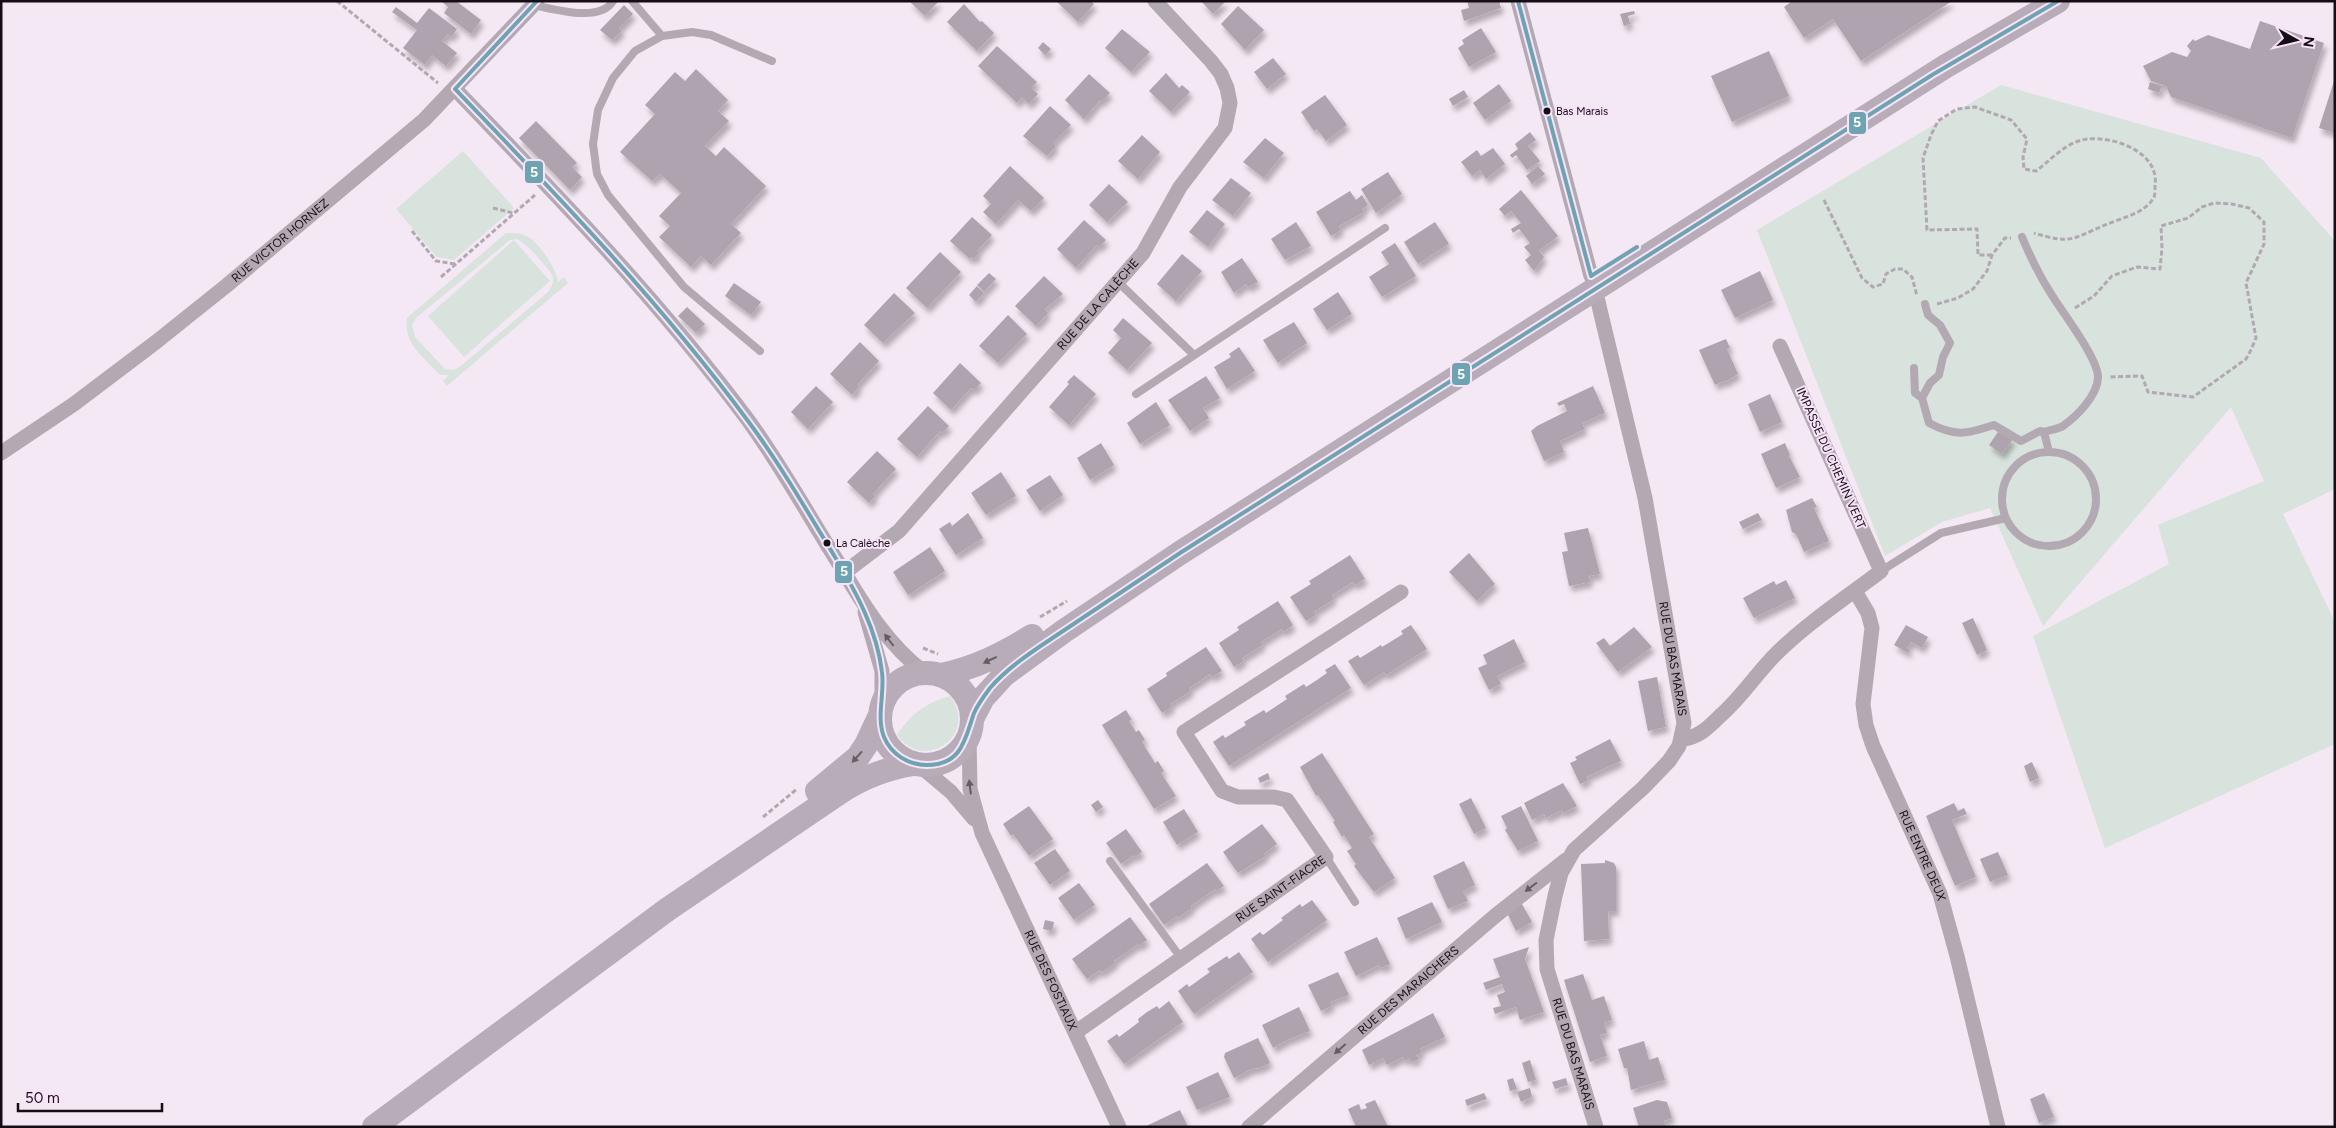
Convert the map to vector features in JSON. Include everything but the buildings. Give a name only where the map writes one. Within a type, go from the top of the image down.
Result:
[{"type":"main road","points":[[374,1127],[668,909],[847,788],[885,770],[917,764],[938,764],[951,758],[961,749],[978,705],[993,686],[1019,662],[1064,631],[1593,283],[2029,1]]},
{"type":"main road","points":[[668,909],[765,830],[846,768],[862,751],[888,692],[898,682],[911,675],[937,668],[978,666],[1017,645],[1173,542],[1946,66],[2058,1]]},
{"type":"main road","points":[[937,668],[964,692],[970,705],[970,728]]},
{"type":"main road","points":[[881,710],[882,733],[888,746],[902,758],[917,764]]},
{"type":"street","name":"RUE DE LA CALÈCHE","points":[[844,573],[899,531],[1118,282],[1149,245],[1180,187],[1220,136],[1229,112],[1227,88],[1216,67],[1155,1]]},
{"type":"street","name":"RUE DU BAS MARAIS","points":[[1518,1],[1593,283],[1645,498],[1684,716],[1682,739],[1675,754],[1661,771],[1579,845],[1569,857],[1556,889],[1547,935],[1546,959],[1549,979],[1596,1127]]},
{"type":"street","name":"RUE VICTOR HORNEZ","points":[[1,453],[74,404],[212,297],[424,120],[535,3]]},
{"type":"street","points":[[455,89],[547,184],[677,332],[735,404],[770,454],[855,590],[897,650],[937,668]]},
{"type":"street","name":"IMPASSE DU CHEMIN VERT","points":[[1780,346],[1881,571]]},
{"type":"street","points":[[1682,739],[1694,737],[1710,725],[1732,704],[1777,652],[1806,627],[1881,571]]},
{"type":"street","points":[[855,590],[865,613],[882,671],[881,710]]},
{"type":"street","name":"RUE ENTRE DEUX","points":[[1855,590],[1868,613],[1872,628],[1864,692],[1866,725],[1873,746],[1940,894],[1959,963],[1998,1127]]},
{"type":"street","name":"RUE SAINT-FIACRE","points":[[1076,1032],[1326,856],[1287,800],[1274,797],[1238,797],[1222,791],[1184,732],[1402,592]]},
{"type":"street","name":"RUE DES FOSTIAUX","points":[[970,728],[970,789],[982,833]]},
{"type":"street","name":"RUE DES FOSTIAUX","points":[[917,764],[940,780],[962,803],[982,833],[1119,1127]]},
{"type":"street","name":"RUE DES MARAICHERS","points":[[1249,1127],[1495,916],[1569,857]]},
{"type":"lane","points":[[535,3],[591,13],[606,10],[613,1]]},
{"type":"lane","points":[[632,1],[662,36]]},
{"type":"lane","points":[[760,351],[684,287],[608,195],[597,174],[593,144],[598,110],[613,78],[634,51],[662,36],[692,32],[711,35],[772,61]]},
{"type":"lane","points":[[1136,394],[1385,228]]},
{"type":"lane","points":[[1914,368],[1915,393],[1922,398],[1929,423],[1943,430],[1955,433],[1973,432],[1994,425],[2022,441],[2040,431],[2044,432],[2062,426],[2088,401],[2096,388],[2099,377],[2093,356],[2050,292],[2022,237]]},
{"type":"lane","points":[[1118,282],[1194,355]]},
{"type":"lane","points":[[1922,398],[1930,383],[1939,376],[1943,357],[1950,343],[1940,325],[1928,315],[1925,304]]},
{"type":"lane","points":[[2044,432],[2049,452]]},
{"type":"lane","points":[[2049,452],[2064,454],[2078,461],[2088,473],[2094,487],[2096,502],[2092,517],[2083,530],[2071,540],[2041,545],[2027,540],[2014,531],[2006,518],[2002,503],[2003,487],[2010,473],[2020,462],[2034,454],[2049,452]]},
{"type":"lane","points":[[1881,571],[1942,533],[2006,518]]},
{"type":"lane","points":[[1326,856],[1355,902]]},
{"type":"lane","points":[[1110,861],[1181,958]]},
{"type":"path","points":[[337,1],[443,87],[455,89]]},
{"type":"path","points":[[1824,200],[1862,278],[1873,286],[1882,284],[1886,274],[1895,269],[1903,269],[1912,277],[1917,298],[1925,304],[1936,305],[1958,298],[1974,289],[1987,271],[1992,255],[2005,238],[2022,237],[2033,233],[2060,241],[2080,238],[2121,218],[2139,213],[2154,197],[2157,177],[2145,157],[2129,146],[2107,140],[2086,139],[2065,147],[2036,171],[2024,169],[2023,157],[2026,138],[2011,120],[1976,107],[1957,109],[1938,121],[1931,134],[1923,158],[1927,230],[1977,229],[1978,255],[1992,255]]},
{"type":"path","points":[[441,277],[547,184]]},
{"type":"path","points":[[2068,319],[2076,307],[2094,296],[2112,276],[2137,267],[2160,269],[2162,248],[2161,226],[2188,218],[2202,207],[2214,203],[2232,204],[2249,208],[2264,222],[2264,244],[2246,283],[2256,338],[2246,359],[2193,398],[2148,392],[2142,376],[2099,377]]},
{"type":"path","points":[[492,208],[514,213]]},
{"type":"path","points":[[412,231],[436,260],[456,264]]},
{"type":"path","points":[[1038,617],[1068,601]]},
{"type":"path","points":[[916,645],[937,668]]},
{"type":"shaded area","points":[[2001,85],[2261,158],[2335,241],[2335,489],[2283,514],[2335,622],[2335,744],[2105,848],[2033,636],[2169,564],[2158,525],[2264,481],[2231,407],[2043,626],[1990,508],[1942,522],[1885,556],[1757,230]]},
{"type":"shaded area","points":[[463,151],[514,208],[454,260],[437,257],[396,209]]},
{"type":"shaded area","points":[[506,233],[521,234],[530,238],[539,246],[547,258],[557,276],[558,282],[564,277],[568,283],[447,386],[443,381],[449,375],[440,375],[411,343],[408,335],[407,318]],"holes":[[[517,239],[526,245],[551,273],[553,283],[550,289],[462,365],[454,370],[445,369],[415,337],[412,325],[416,318],[510,240]]]},
{"type":"shaded area","points":[[514,240],[550,281],[464,357],[428,316]]},
{"type":"shaded area","points":[[950,696],[957,710],[958,724],[953,735],[945,744],[934,750],[921,751],[909,746],[897,735],[919,710],[933,702]]},
{"type":"transit line","name":"5","points":[[537,1],[455,89],[569,209],[644,292],[714,377],[760,437],[835,557],[870,626],[876,641],[882,672],[881,721],[887,743],[891,749],[907,761],[927,765],[948,761],[955,755],[964,741],[981,700],[990,688],[1014,665],[1042,645],[1180,553],[1932,75],[2058,1]]},
{"type":"transit line","name":"5","points":[[1518,1],[1591,276],[1637,247]]},
{"type":"place","name":"Bas Marais","points":[[1547,111]]},
{"type":"place","name":"La Calèche","points":[[827,543]]}]
